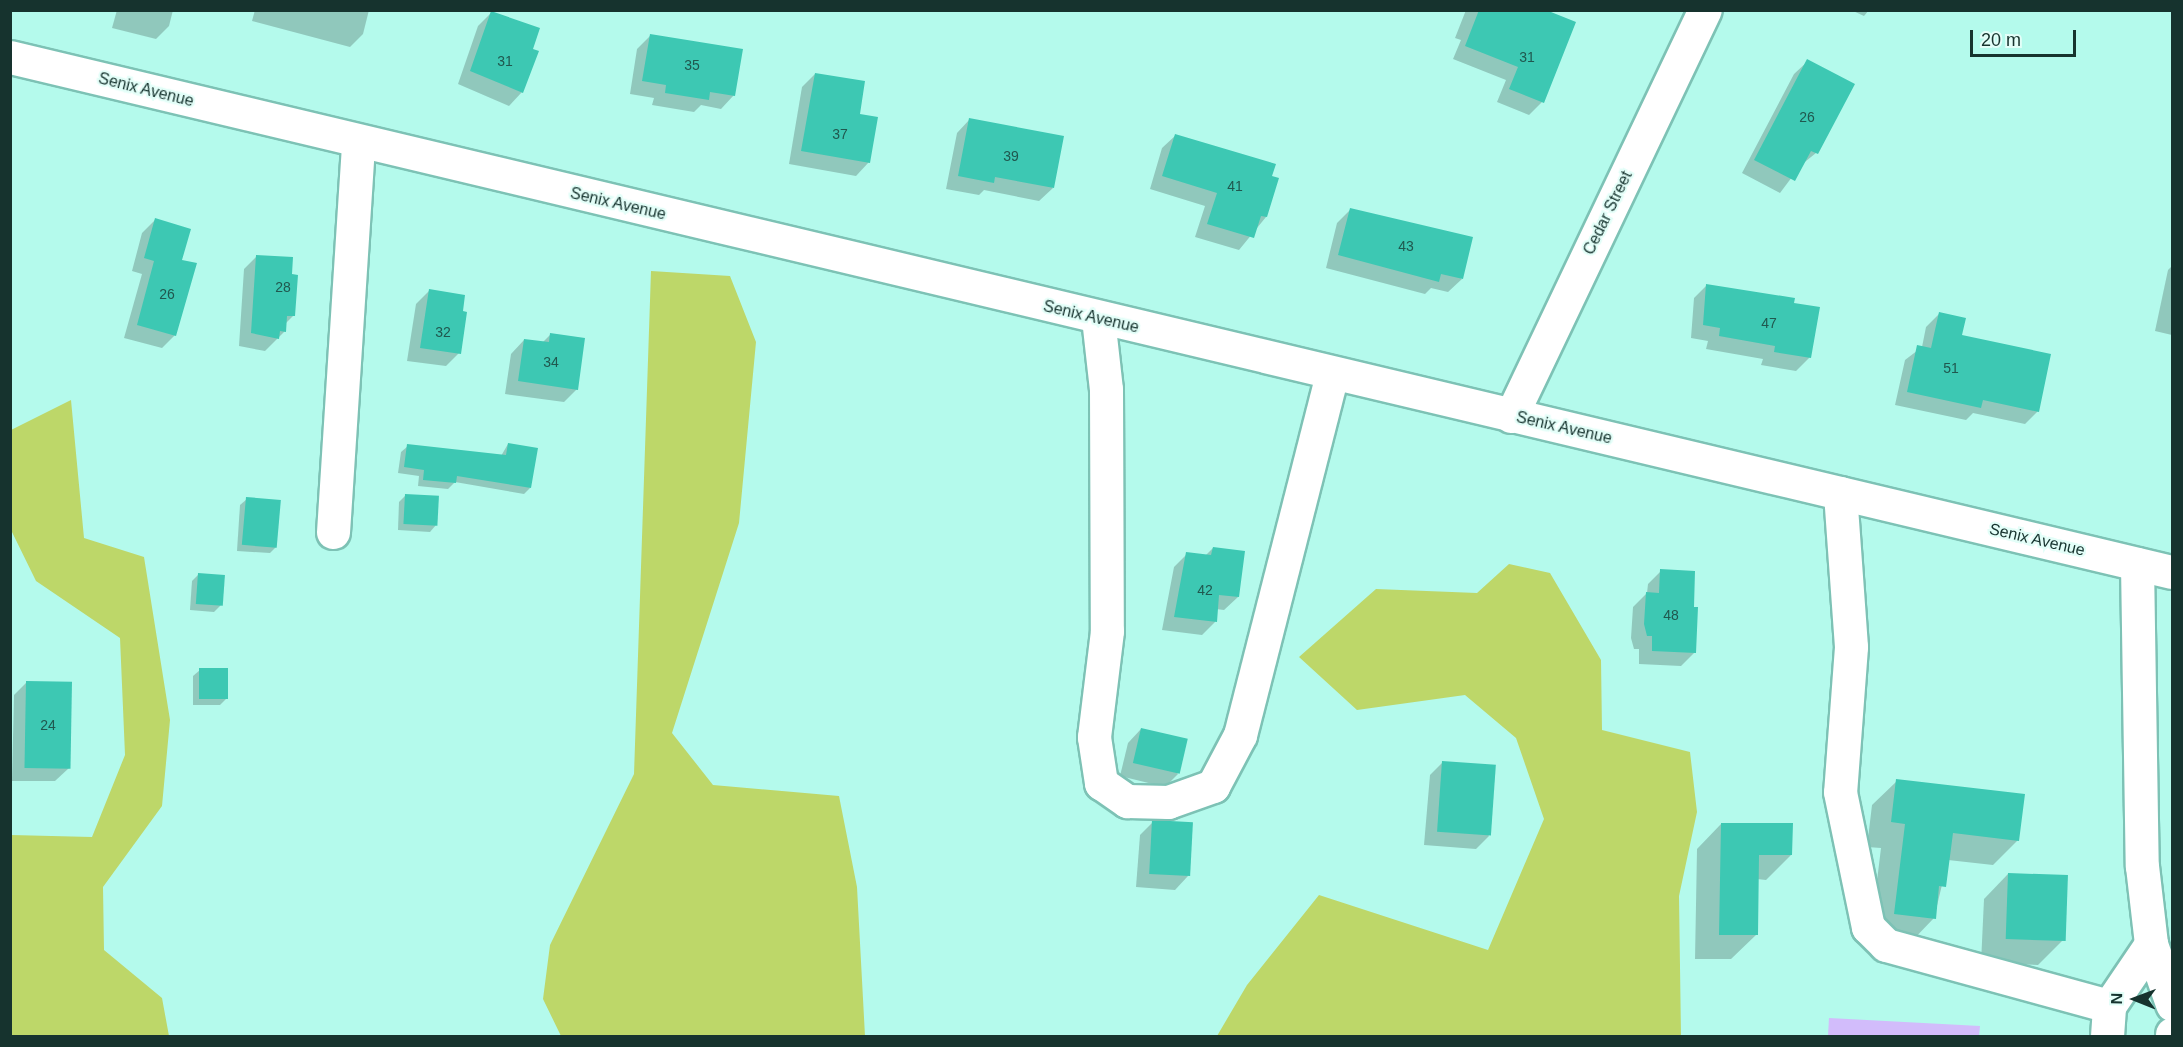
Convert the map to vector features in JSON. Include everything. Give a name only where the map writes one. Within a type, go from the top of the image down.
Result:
[{"type":"street","name":"Cedar Street","points":[[1511,416],[1705,10]]},
{"type":"street","name":"Senix Avenue","points":[[10,57],[1332,375],[2172,572]]},
{"type":"street","points":[[333,532],[358,142]]},
{"type":"street","points":[[1098,318],[1106,389],[1107,631],[1094,737],[1101,783],[1127,801],[1168,802],[1213,786],[1240,735],[1332,375]]},
{"type":"street","points":[[1840,494],[1851,646],[1840,792],[1868,927],[1886,945],[2108,1021],[2151,944]]},
{"type":"street","points":[[2137,564],[2142,866],[2151,944],[2172,1004]]},
{"type":"green space","points":[[651,271],[730,276],[756,342],[739,523],[672,733],[713,785],[839,796],[857,887],[865,1036],[561,1036],[543,999],[550,945],[634,774]]},
{"type":"green space","points":[[71,400],[84,538],[144,557],[170,720],[162,806],[103,887],[104,950],[162,998],[169,1036],[11,1036],[11,835],[92,837],[125,755],[120,638],[36,581],[11,530],[11,430]]},
{"type":"green space","points":[[1509,564],[1550,573],[1601,660],[1602,730],[1690,752],[1697,812],[1679,896],[1681,1036],[1217,1036],[1247,985],[1319,895],[1488,950],[1544,819],[1516,738],[1465,695],[1357,710],[1299,657],[1376,589],[1477,593]]},
{"type":"shaded area","points":[[1829,1018],[1980,1026],[1979,1036],[1828,1036]]},
{"type":"building","points":[[1479,10],[1546,10],[1576,22],[1544,103],[1509,89],[1518,67],[1465,46]]},
{"type":"building","points":[[491,11],[540,28],[533,49],[539,51],[523,93],[470,71]]},
{"type":"building","points":[[650,34],[743,49],[735,96],[710,92],[709,100],[665,93],[666,85],[642,81]]},
{"type":"building","points":[[1807,59],[1855,84],[1818,154],[1811,151],[1795,181],[1754,160]]},
{"type":"building","points":[[815,73],[865,81],[860,114],[878,117],[870,163],[801,151]]},
{"type":"building","points":[[969,118],[1064,136],[1054,188],[995,177],[994,183],[958,176]]},
{"type":"building","points":[[1175,134],[1276,164],[1272,176],[1279,178],[1267,217],[1261,216],[1254,238],[1207,224],[1217,193],[1162,176]]},
{"type":"building","points":[[1350,208],[1473,237],[1463,279],[1441,274],[1439,282],[1338,255]]},
{"type":"building","points":[[155,218],[191,229],[182,260],[197,263],[176,336],[137,325],[154,261],[144,258]]},
{"type":"building","points":[[256,255],[293,257],[292,274],[298,275],[295,316],[287,316],[286,332],[280,331],[279,339],[251,333]]},
{"type":"building","points":[[1706,284],[1795,298],[1794,303],[1820,307],[1811,358],[1774,352],[1775,346],[1719,336],[1720,328],[1703,325]]},
{"type":"building","points":[[429,289],[465,295],[463,311],[467,312],[461,354],[420,348]]},
{"type":"building","points":[[1939,312],[1966,318],[1962,335],[2051,354],[2039,412],[1983,400],[1981,408],[1907,392],[1917,345],[1931,348]]},
{"type":"building","points":[[550,333],[585,338],[578,390],[518,381],[524,339],[549,342]]},
{"type":"building","points":[[508,443],[538,448],[531,488],[457,476],[456,483],[423,480],[424,470],[404,467],[407,444],[506,455]]},
{"type":"building","points":[[405,494],[439,496],[437,526],[403,524]]},
{"type":"building","points":[[246,497],[281,500],[277,548],[242,545]]},
{"type":"building","points":[[1213,547],[1245,551],[1239,597],[1219,595],[1217,622],[1174,617],[1186,552],[1211,555]]},
{"type":"building","points":[[1660,569],[1695,571],[1694,607],[1698,607],[1696,653],[1652,651],[1652,636],[1647,636],[1644,624],[1646,592],[1659,593]]},
{"type":"building","points":[[198,573],[225,575],[223,606],[196,604]]},
{"type":"building","points":[[199,668],[228,668],[228,699],[199,699]]},
{"type":"building","points":[[26,681],[72,682],[70,769],[24,768]]},
{"type":"building","points":[[1141,728],[1188,739],[1180,774],[1133,763]]},
{"type":"building","points":[[1442,761],[1496,765],[1491,836],[1437,832]]},
{"type":"building","points":[[1896,779],[2025,794],[2019,841],[1953,833],[1946,887],[1939,886],[1936,919],[1894,914],[1905,824],[1891,822]]},
{"type":"building","points":[[1152,820],[1193,822],[1190,876],[1149,874]]},
{"type":"building","points":[[1721,823],[1793,823],[1792,855],[1759,855],[1758,935],[1719,935]]},
{"type":"building","points":[[2008,873],[2068,875],[2066,941],[2006,939]]}]
